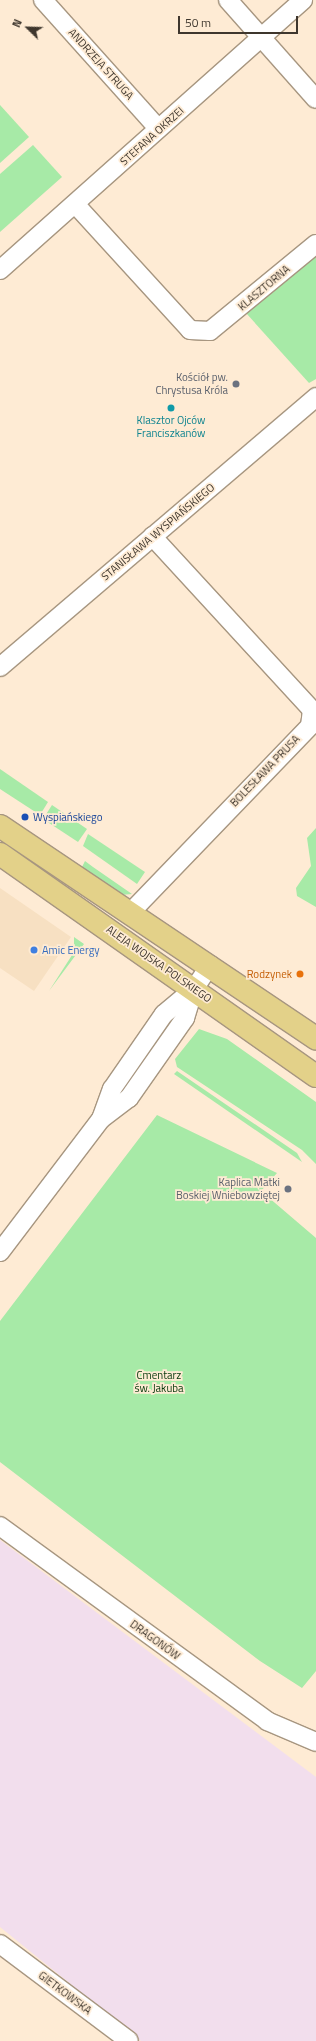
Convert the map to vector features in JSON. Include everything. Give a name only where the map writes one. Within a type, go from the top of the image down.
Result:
[{"type":"main road","points":[[0,826],[210,965],[316,1038]]},
{"type":"main road","name":"ALEJA WOJSKA POLSKIEGO","points":[[0,854],[316,1076]]},
{"type":"street","name":"ANDRZEJA STRUGA","points":[[43,0],[158,128]]},
{"type":"street","points":[[228,0],[316,99]]},
{"type":"street","name":"STEFANA OKRZEI","points":[[0,270],[76,204],[158,128],[303,0]]},
{"type":"street","name":"KLASZTORNA","points":[[76,204],[190,330],[210,331],[316,244]]},
{"type":"street","name":"STANISŁAWA WYSPIAŃSKIEGO","points":[[0,667],[316,397]]},
{"type":"street","name":"BOLESŁAWA PRUSA","points":[[130,913],[310,726],[312,710],[152,536]]},
{"type":"street","points":[[0,1252],[101,1119],[112,1089],[164,1014],[194,989],[210,965]]},
{"type":"street","name":"DRAGONÓW","points":[[0,1526],[267,1721],[316,1742]]},
{"type":"street","name":"GIETKOWSKA","points":[[0,1944],[129,2041]]},
{"type":"shaded area","points":[[0,888],[71,937],[34,991],[0,968]]},
{"type":"shaded area","points":[[0,1540],[316,1777],[316,2041],[141,2041],[0,1927]]},
{"type":"green space","points":[[0,105],[29,137],[0,163]]},
{"type":"green space","points":[[33,145],[62,177],[0,232],[0,174]]},
{"type":"green space","points":[[316,254],[316,379],[309,383],[246,313]]},
{"type":"green space","points":[[0,769],[48,802],[40,815],[0,789]]},
{"type":"green space","points":[[52,805],[87,829],[78,842],[43,819]]},
{"type":"green space","points":[[316,828],[316,907],[297,896],[296,888],[311,866],[307,838]]},
{"type":"green space","points":[[88,834],[145,872],[137,884],[83,846]]},
{"type":"green space","points":[[85,861],[132,894],[121,895],[90,874],[82,867]]},
{"type":"green space","points":[[74,937],[84,944],[49,991],[74,952]]},
{"type":"green space","points":[[199,1029],[227,1039],[316,1102],[316,1164],[302,1150],[177,1067],[175,1059]]},
{"type":"green space","points":[[177,1071],[297,1153],[302,1162],[174,1074]]},
{"type":"green space","name":"Cmentarz św. Jakuba","points":[[157,1115],[277,1173],[261,1191],[316,1238],[316,1671],[302,1688],[260,1661],[0,1462],[0,1321]]},
{"type":"place","name":"Kościół pw. Chrystusa Króla","points":[[236,384]]},
{"type":"place","name":"Klasztor Ojców Franciszkanów","points":[[171,408]]},
{"type":"place","name":"Wyspiańskiego","points":[[25,817]]},
{"type":"place","name":"Amic Energy","points":[[34,950]]},
{"type":"place","name":"Rodzynek","points":[[300,974]]},
{"type":"place","name":"Kaplica Matki Boskiej Wniebowziętej","points":[[288,1189]]}]
